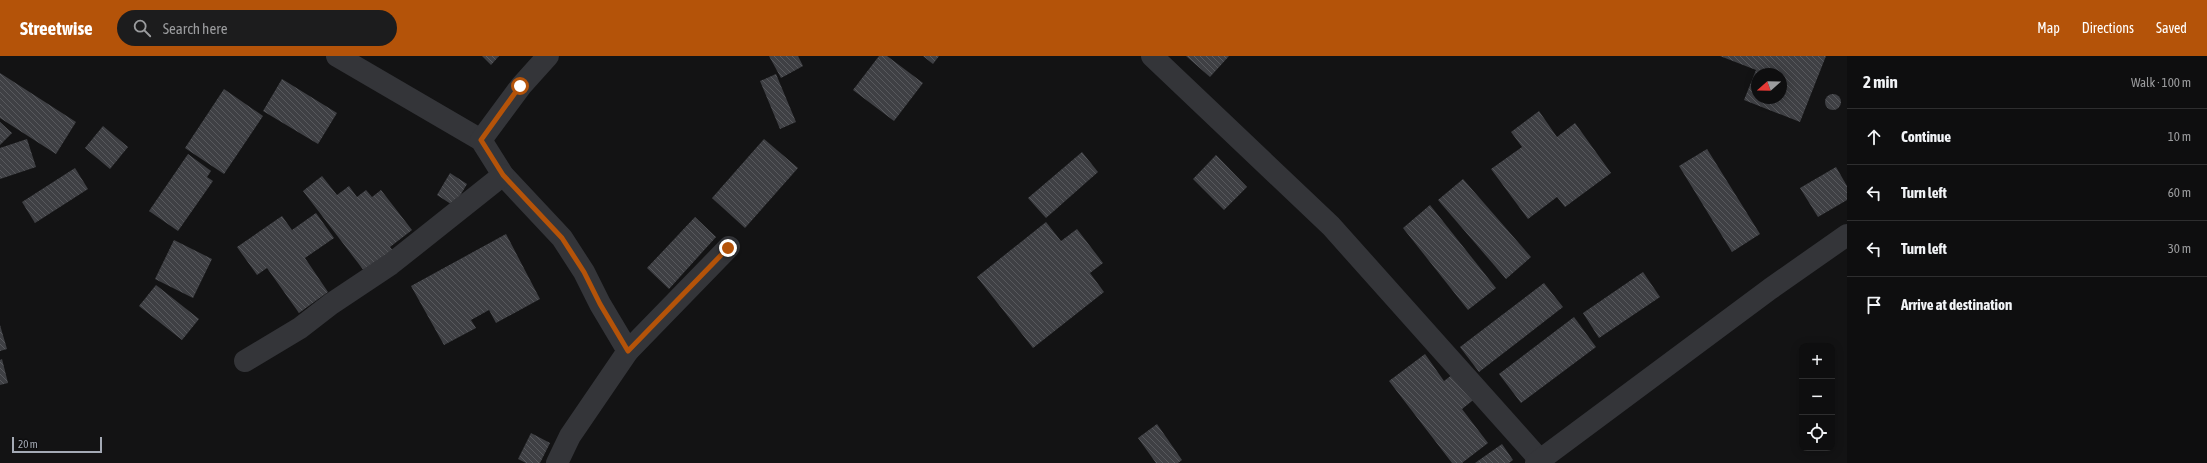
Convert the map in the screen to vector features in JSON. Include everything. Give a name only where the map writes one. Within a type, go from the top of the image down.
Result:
[{"type":"street","points":[[338,56],[481,140],[503,175],[562,238],[584,272],[600,304],[628,351]]},
{"type":"street","points":[[481,140],[520,86],[548,56]]},
{"type":"street","points":[[1152,56],[1331,226],[1538,461],[1770,289],[1847,235]]},
{"type":"street","points":[[245,361],[300,328],[331,304],[391,264],[503,175]]},
{"type":"street","points":[[557,463],[570,436],[628,351],[728,248]]},
{"type":"building","points":[[482,56],[499,56],[491,65]]},
{"type":"building","points":[[769,56],[798,56],[803,66],[781,78]]},
{"type":"building","points":[[879,56],[887,56],[923,83],[894,121],[853,90]]},
{"type":"building","points":[[923,56],[939,56],[933,64]]},
{"type":"building","points":[[1186,56],[1229,56],[1210,77]]},
{"type":"building","points":[[1720,56],[1826,56],[1800,122],[1754,104],[1787,104],[1787,68],[1751,68]]},
{"type":"building","points":[[0,73],[76,122],[56,154],[0,118]]},
{"type":"building","points":[[776,74],[796,122],[780,129],[760,81]]},
{"type":"building","points":[[282,79],[337,113],[318,144],[263,111]]},
{"type":"building","points":[[1751,82],[1751,103],[1744,100]]},
{"type":"building","points":[[224,89],[263,116],[224,174],[185,148]]},
{"type":"building","points":[[1830,94],[1836,94],[1841,99],[1839,108],[1836,110],[1830,110],[1825,105],[1825,99]]},
{"type":"building","points":[[1539,111],[1557,137],[1575,123],[1611,173],[1565,207],[1557,197],[1528,219],[1491,169],[1522,147],[1511,132]]},
{"type":"building","points":[[0,122],[12,133],[0,145]]},
{"type":"building","points":[[103,126],[128,147],[110,169],[85,148]]},
{"type":"building","points":[[27,139],[36,167],[0,179],[0,148]]},
{"type":"building","points":[[764,139],[798,168],[745,228],[712,198]]},
{"type":"building","points":[[1707,149],[1760,234],[1732,252],[1679,166]]},
{"type":"building","points":[[1082,152],[1098,172],[1046,218],[1028,198]]},
{"type":"building","points":[[188,154],[211,171],[207,177],[213,181],[178,231],[149,211]]},
{"type":"building","points":[[1216,155],[1247,187],[1224,210],[1193,179]]},
{"type":"building","points":[[1836,167],[1847,186],[1847,200],[1818,217],[1800,188]]},
{"type":"building","points":[[75,168],[88,189],[35,223],[22,202]]},
{"type":"building","points":[[450,173],[467,184],[454,206],[437,195]]},
{"type":"building","points":[[322,176],[337,195],[349,186],[357,197],[366,190],[372,197],[381,190],[412,230],[390,247],[396,254],[368,276],[303,191]]},
{"type":"building","points":[[1463,179],[1531,257],[1506,279],[1438,200]]},
{"type":"building","points":[[1430,205],[1496,288],[1468,310],[1403,228]]},
{"type":"building","points":[[316,213],[334,238],[305,258],[328,292],[299,313],[267,268],[257,275],[237,247],[282,216],[292,230]]},
{"type":"building","points":[[695,217],[716,237],[669,289],[647,268]]},
{"type":"building","points":[[1046,222],[1061,241],[1077,229],[1103,263],[1090,273],[1104,292],[1033,348],[977,277]]},
{"type":"building","points":[[506,234],[540,299],[496,323],[489,310],[471,320],[476,328],[444,345],[411,286]]},
{"type":"building","points":[[174,240],[212,259],[193,298],[155,279]]},
{"type":"building","points":[[1643,272],[1660,297],[1599,338],[1583,313]]},
{"type":"building","points":[[1544,283],[1563,307],[1479,372],[1460,347]]},
{"type":"building","points":[[156,285],[199,319],[182,340],[139,306]]},
{"type":"building","points":[[1574,317],[1596,347],[1521,403],[1499,374]]},
{"type":"building","points":[[0,325],[7,349],[0,351]]},
{"type":"building","points":[[1425,354],[1444,381],[1457,371],[1477,397],[1462,409],[1488,443],[1462,463],[1452,463],[1389,381]]},
{"type":"building","points":[[2,359],[8,383],[0,385],[0,360]]},
{"type":"building","points":[[1157,424],[1182,460],[1178,463],[1156,463],[1138,438]]},
{"type":"building","points":[[531,433],[550,443],[540,463],[526,463],[518,459]]},
{"type":"building","points":[[1502,444],[1513,460],[1509,463],[1475,463]]},
{"type":"route","points":[[520,86],[481,140],[503,175],[562,238],[584,272],[600,304],[628,351],[728,248]]}]
